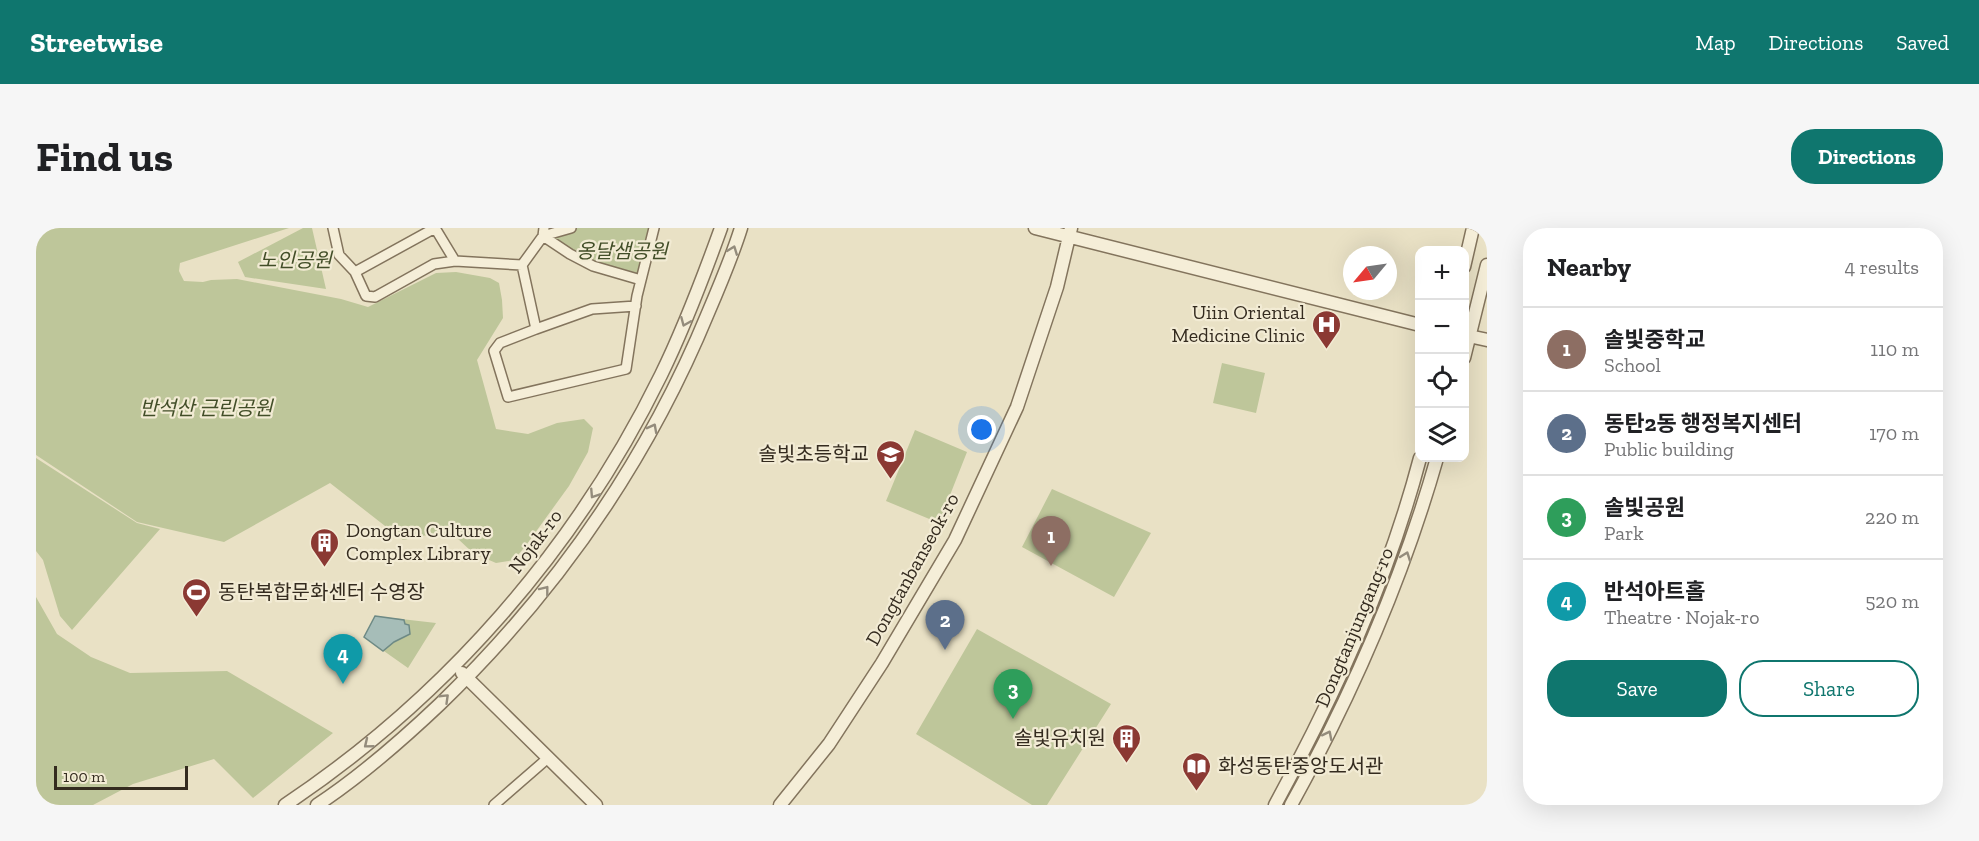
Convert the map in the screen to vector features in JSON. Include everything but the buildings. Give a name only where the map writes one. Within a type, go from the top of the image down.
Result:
[{"type":"street","points":[[333,228],[339,255],[355,272],[366,296],[375,297],[434,264],[455,261],[522,265]]},
{"type":"street","points":[[355,272],[435,228],[455,261]]},
{"type":"street","points":[[536,329],[522,265],[544,232],[571,228]]},
{"type":"street","points":[[636,306],[592,309],[500,343],[494,351],[508,398],[626,369],[641,280],[654,228]]},
{"type":"street","name":"Nojak-ro","points":[[285,805],[346,762],[412,706],[455,665],[495,622],[573,524],[611,467],[661,375],[682,329],[721,228]]},
{"type":"street","name":"Nojak-ro","points":[[317,805],[371,765],[467,678],[507,634],[571,556],[612,497],[649,435],[695,344],[741,228]]},
{"type":"street","points":[[1035,228],[1071,232],[1415,324]]},
{"type":"street","points":[[1469,246],[1473,228]]},
{"type":"street","points":[[544,232],[570,254],[593,266],[641,280]]},
{"type":"street","name":"Dongtanbanseok-ro","points":[[780,805],[829,744],[882,663],[955,540],[1017,407],[1057,286],[1071,232]]},
{"type":"street","points":[[1469,329],[1487,266]]},
{"type":"street","points":[[1469,336],[1487,340]]},
{"type":"street","name":"Dongtanjungang-ro","points":[[1275,805],[1330,698],[1372,603],[1419,462]]},
{"type":"street","name":"Dongtanjungang-ro","points":[[1291,805],[1358,677],[1375,637],[1415,531],[1436,462]]},
{"type":"street","points":[[495,622],[497,633],[507,634]]},
{"type":"street","points":[[455,665],[596,805]]},
{"type":"street","points":[[412,706],[421,709],[424,719]]},
{"type":"street","points":[[494,805],[548,758]]},
{"type":"green space","name":"반석산 근린공원","points":[[36,228],[289,228],[180,263],[179,271],[184,281],[237,279],[341,299],[368,307],[436,273],[456,272],[490,278],[499,283],[503,318],[477,360],[496,429],[528,434],[557,423],[584,419],[593,428],[588,452],[569,486],[514,560],[496,563],[473,553],[456,537],[442,532],[403,540],[330,483],[224,542],[137,522],[36,455]]},
{"type":"green space","name":"노인공원","points":[[303,228],[312,228],[326,289],[245,277],[238,262]]},
{"type":"green space","name":"옹달샘공원","points":[[575,228],[651,228],[639,278],[609,271],[546,236]]},
{"type":"green space","points":[[1222,363],[1265,373],[1256,413],[1213,403]]},
{"type":"green space","points":[[915,430],[967,452],[939,523],[886,501]]},
{"type":"green space","points":[[36,458],[137,523],[160,529],[72,630],[60,616],[43,560],[36,551]]},
{"type":"green space","points":[[1052,489],[1151,533],[1114,597],[1022,547]]},
{"type":"green space","points":[[36,597],[57,634],[91,657],[130,673],[227,671],[333,733],[253,798],[214,759],[133,784],[93,805],[36,805]]},
{"type":"green space","points":[[375,616],[436,623],[408,668],[364,637]]},
{"type":"green space","points":[[977,629],[1111,704],[1047,805],[1032,805],[916,734]]},
{"type":"water","points":[[375,616],[404,620],[405,624],[409,625],[410,634],[383,651],[364,637]]},
{"type":"place","name":"Uiin Oriental Medicine Clinic","points":[[1326,350]]},
{"type":"place","name":"솔빛초등학교","points":[[890,480]]},
{"type":"place","name":"솔빛중학교","points":[[1051,566]]},
{"type":"place","name":"Dongtan Culture Complex Library","points":[[325,568]]},
{"type":"place","name":"동탄복합문화센터 수영장","points":[[197,618]]},
{"type":"place","name":"동탄2동 행정복지센터","points":[[945,650]]},
{"type":"place","name":"반석아트홀","points":[[343,684]]},
{"type":"place","name":"솔빛공원","points":[[1013,719]]},
{"type":"place","name":"솔빛유치원","points":[[1127,764]]},
{"type":"place","name":"화성동탄중앙도서관","points":[[1197,792]]}]
